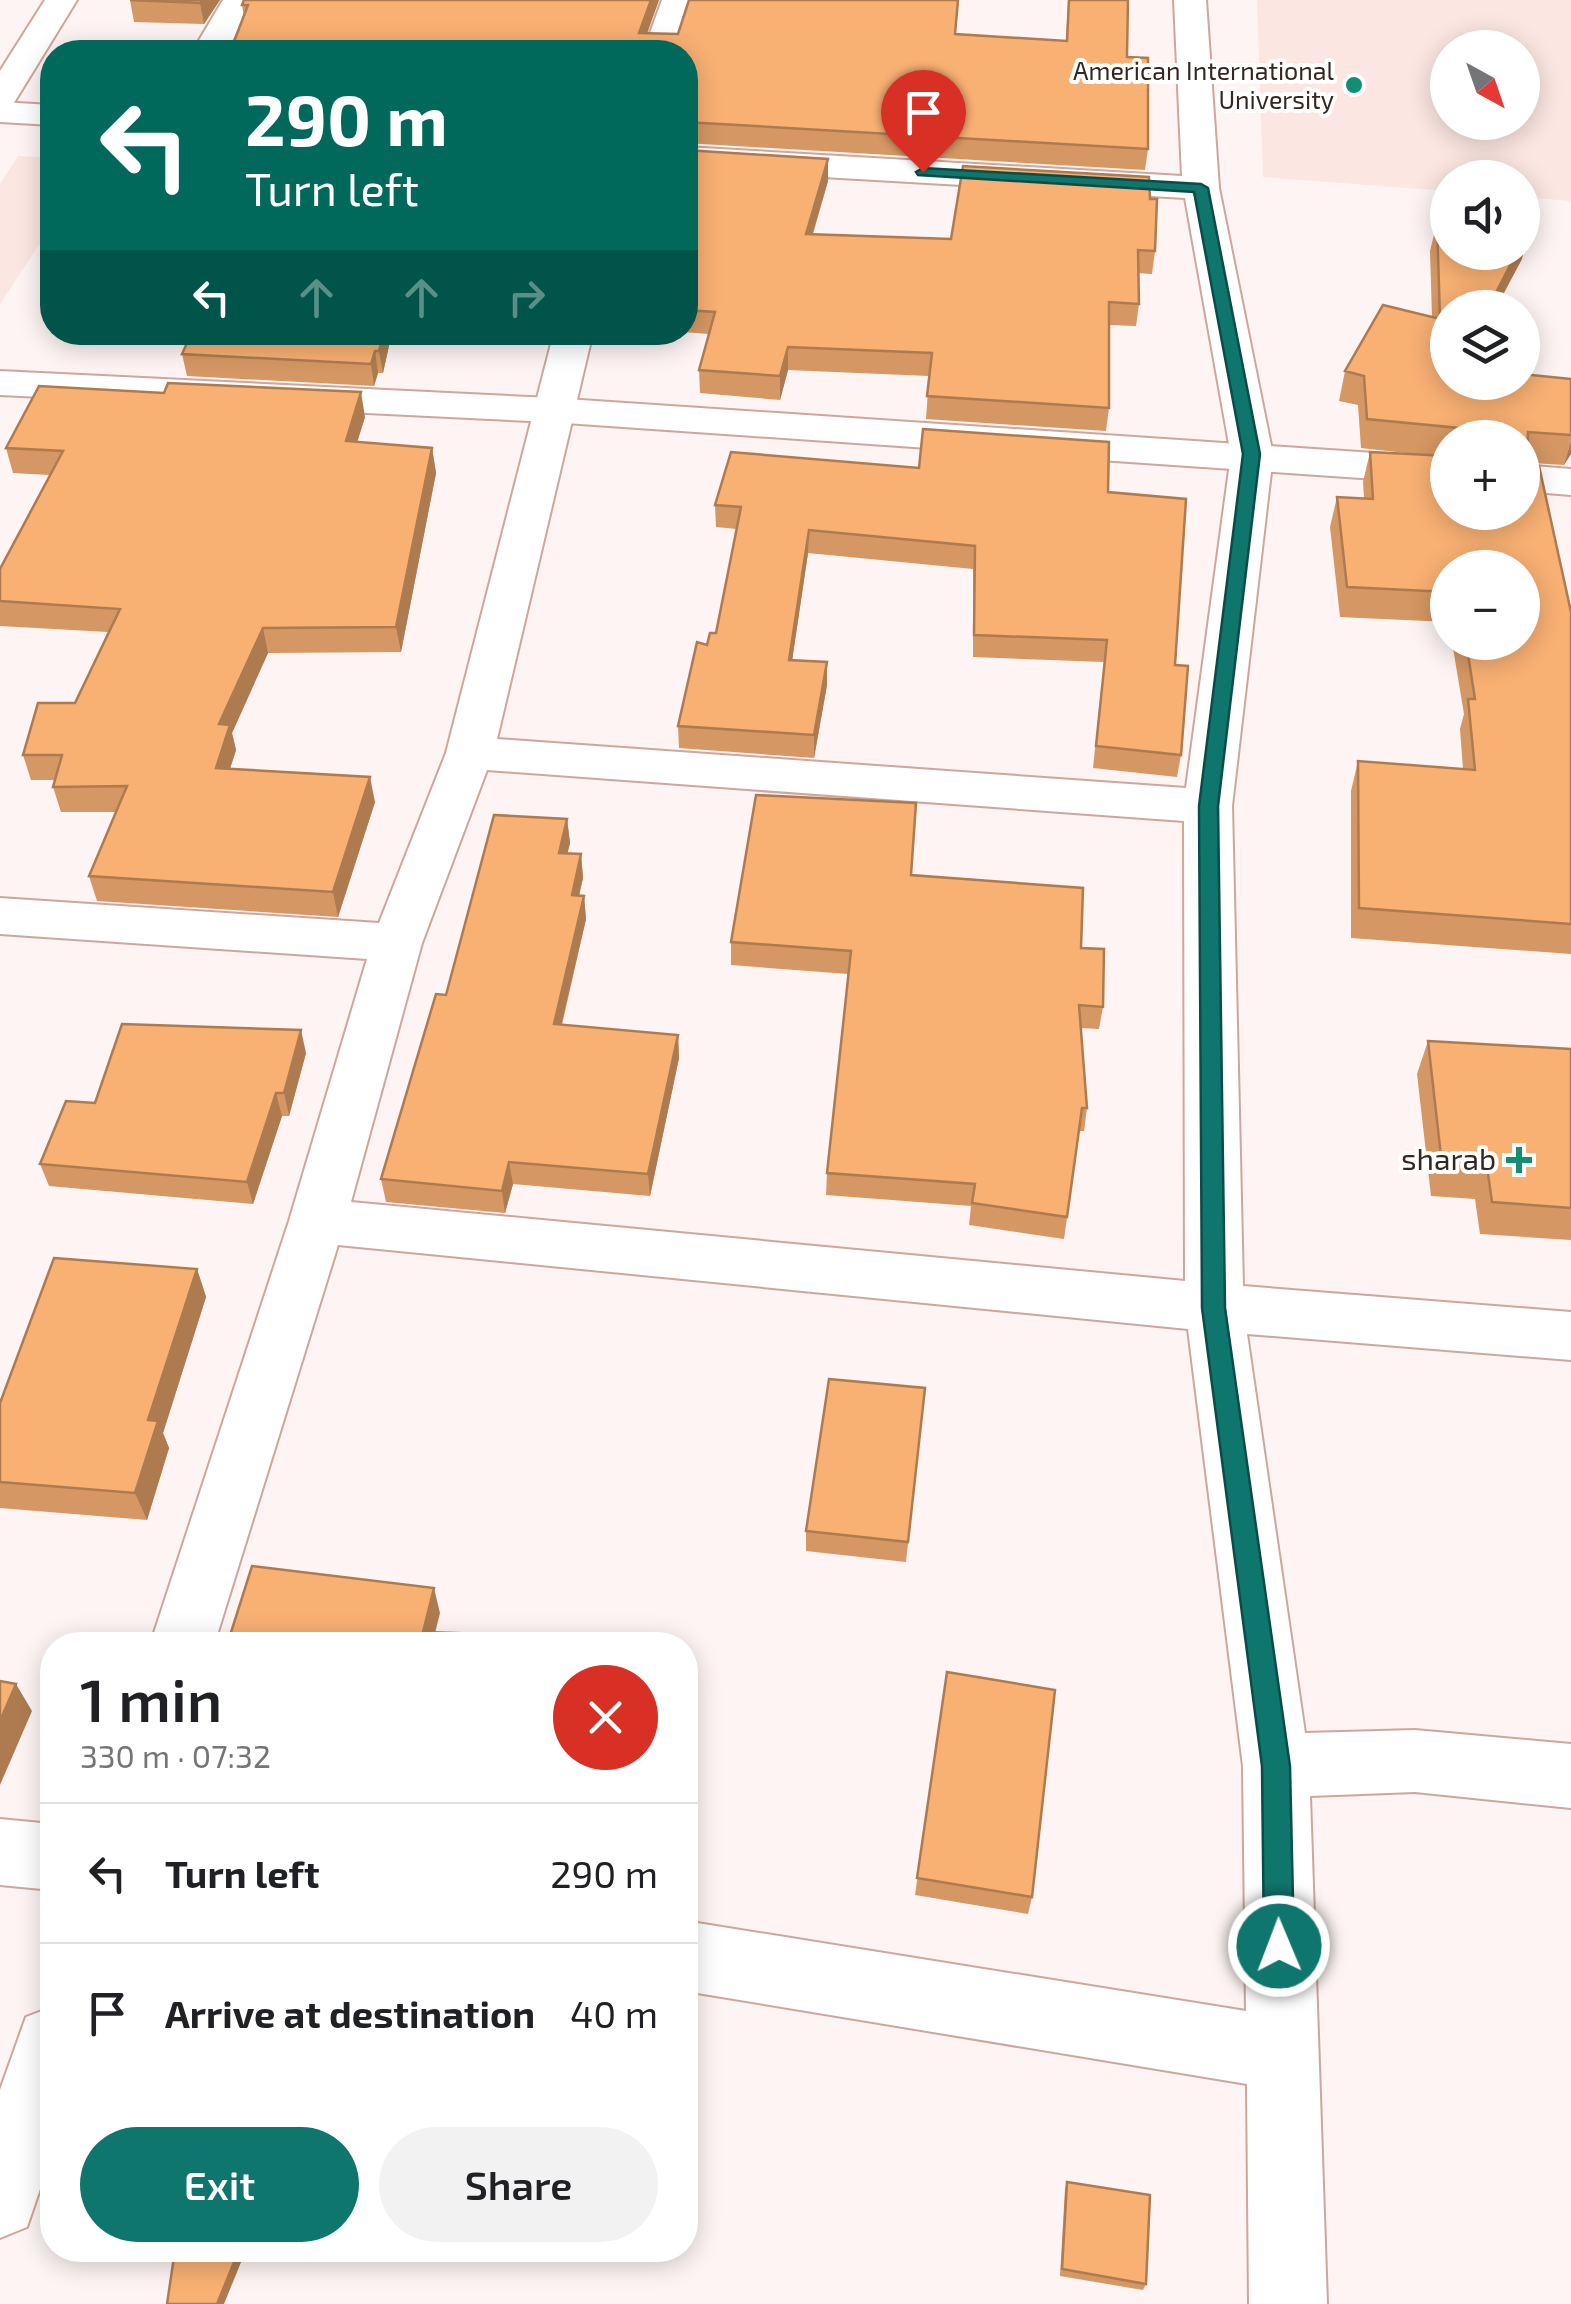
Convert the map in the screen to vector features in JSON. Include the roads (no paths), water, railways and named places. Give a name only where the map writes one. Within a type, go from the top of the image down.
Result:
[{"type":"street","points":[[0,99],[61,0]]},
{"type":"street","points":[[217,40],[239,0]]},
{"type":"street","points":[[664,40],[678,0]]},
{"type":"street","points":[[1190,0],[1201,188],[1252,454],[1208,806],[1214,1308],[1276,1766],[1288,2304]]},
{"type":"street","points":[[0,112],[40,114]]},
{"type":"street","points":[[698,159],[1201,188]]},
{"type":"street","points":[[186,1632],[316,1221],[397,944],[470,753],[570,345]]},
{"type":"street","points":[[3,389],[552,410],[1252,454],[1430,469]]},
{"type":"street","points":[[1540,479],[1571,482]]},
{"type":"street","points":[[470,753],[1208,806]]},
{"type":"street","points":[[0,916],[397,944]]},
{"type":"street","points":[[316,1221],[1214,1308],[1571,1336]]},
{"type":"street","points":[[1276,1766],[1415,1761],[1571,1776]]},
{"type":"street","points":[[0,1852],[40,1856]]},
{"type":"street","points":[[698,1958],[1281,2053]]},
{"type":"street","points":[[0,2200],[40,2079]]},
{"type":"place","name":"American International University","points":[[1354,85]]},
{"type":"place","name":"sharab","points":[[1519,1160]]}]
